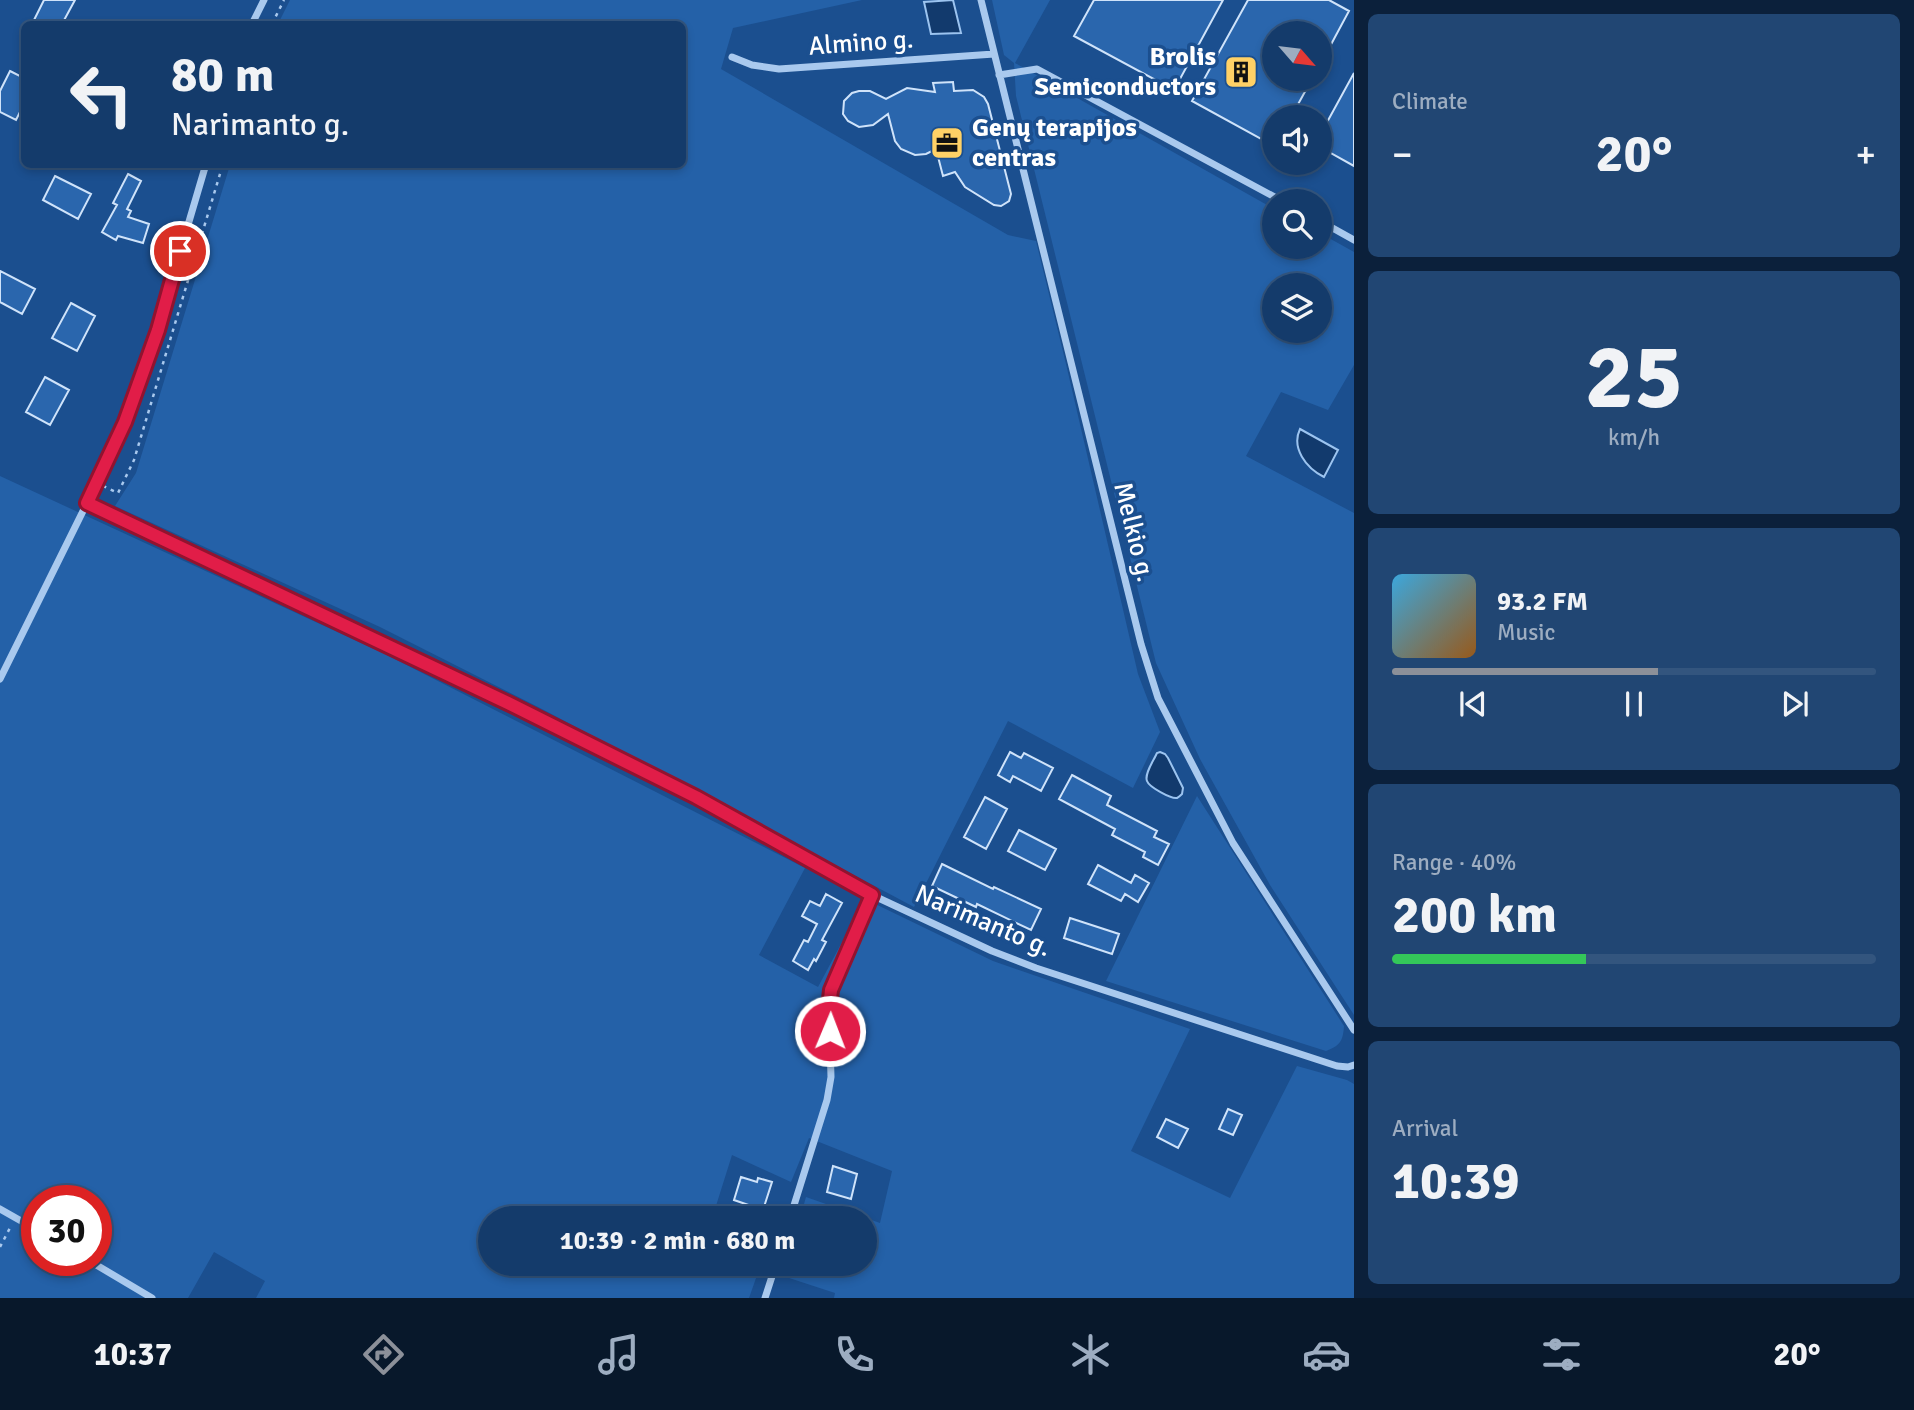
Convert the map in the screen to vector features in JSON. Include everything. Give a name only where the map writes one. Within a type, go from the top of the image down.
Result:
[{"type":"street","points":[[254,21],[264,0]]},
{"type":"street","name":"Melkio g.","points":[[981,0],[1141,644],[1158,698],[1233,843],[1354,1030]]},
{"type":"street","name":"Almino g.","points":[[732,57],[752,65],[779,69],[994,54]]},
{"type":"street","points":[[999,75],[1037,69],[1262,190]]},
{"type":"street","points":[[0,679],[125,422],[158,330],[205,168]]},
{"type":"street","points":[[1332,228],[1354,240]]},
{"type":"street","name":"Narimanto g.","points":[[87,503],[497,697],[696,797],[872,895],[992,951],[1036,968],[1337,1066],[1354,1065]]},
{"type":"street","points":[[794,1206],[827,1100],[831,1077],[831,990],[872,895]]},
{"type":"street","points":[[0,1209],[21,1220]]},
{"type":"street","points":[[112,1274],[152,1298]]},
{"type":"street","points":[[765,1298],[772,1276]]},
{"type":"path","points":[[274,21],[284,0]]},
{"type":"path","points":[[97,483],[118,492],[134,460],[222,168]]},
{"type":"path","points":[[0,1247],[16,1217]]},
{"type":"shaded area","points":[[290,0],[862,0],[733,28],[721,69],[1008,235],[1036,241],[1138,674],[1160,732],[1133,788],[1008,721],[914,907],[542,709],[380,627],[115,506],[136,473],[229,168],[686,168],[686,21],[280,21]]},
{"type":"shaded area","points":[[953,0],[961,33],[931,34],[924,2]]},
{"type":"shaded area","points":[[992,0],[1050,0],[1015,63],[1262,202],[1262,259],[1332,259],[1332,240],[1354,252],[1354,365],[1328,410],[1281,392],[1246,456],[1354,513],[1354,1015],[1270,885],[1200,759],[1156,663],[1016,96],[1014,63],[1004,55]]},
{"type":"shaded area","points":[[1300,429],[1338,450],[1324,477],[1302,457],[1297,443]]},
{"type":"shaded area","points":[[0,476],[385,654],[805,868],[759,955],[818,987],[865,899],[993,961],[1190,1029],[1131,1151],[1230,1198],[1297,1066],[1354,1084],[1354,1298],[834,1298],[835,1293],[783,1276],[877,1276],[877,1222],[880,1223],[892,1171],[809,1138],[791,1182],[732,1155],[716,1206],[478,1206],[478,1276],[757,1276],[749,1298],[256,1298],[265,1281],[214,1252],[188,1298],[0,1298]]},
{"type":"shaded area","points":[[1160,752],[1168,758],[1183,788],[1182,794],[1177,798],[1161,792],[1147,781],[1150,767]]},
{"type":"shaded area","points":[[1197,796],[1344,1026],[1342,1039],[1335,1047],[1326,1051],[1106,981]]},
{"type":"shaded area","points":[[806,1197],[832,1206],[803,1206]]},
{"type":"building","points":[[44,0],[75,0],[64,21],[34,21]]},
{"type":"building","points":[[1094,0],[1223,0],[1174,90],[1074,36]]},
{"type":"building","name":"Brolis Semiconductors","points":[[1248,0],[1329,0],[1349,11],[1332,43],[1332,21],[1262,21],[1262,91],[1305,91],[1298,105],[1262,105],[1262,139],[1192,101]]},
{"type":"building","points":[[10,71],[21,76],[21,110],[16,120],[0,112],[0,91]]},
{"type":"building","points":[[1354,73],[1354,166],[1332,154],[1332,113]]},
{"type":"building","name":"Genų terapijos centras","points":[[953,82],[954,91],[973,90],[984,97],[988,104],[1011,194],[1009,201],[1001,206],[994,205],[965,187],[955,172],[943,176],[936,149],[915,155],[901,149],[895,141],[888,114],[873,125],[859,127],[848,121],[843,114],[844,101],[852,93],[870,91],[886,99],[907,88],[935,92],[933,83]]},
{"type":"building","points":[[128,174],[141,181],[127,209],[131,211],[128,217],[149,224],[143,243],[118,236],[116,240],[102,232],[117,205],[113,203]]},
{"type":"building","points":[[55,176],[91,194],[78,219],[43,200]]},
{"type":"building","points":[[0,271],[35,289],[22,314],[0,302]]},
{"type":"building","points":[[71,303],[95,316],[77,351],[52,338]]},
{"type":"building","points":[[45,377],[69,390],[50,425],[26,412]]},
{"type":"building","points":[[1010,752],[1021,758],[1024,753],[1053,768],[1041,791],[1013,776],[1010,782],[998,775]]},
{"type":"building","points":[[1072,775],[1111,796],[1107,805],[1157,831],[1154,837],[1169,844],[1158,865],[1143,857],[1145,852],[1112,835],[1115,829],[1059,799]]},
{"type":"building","points":[[985,797],[1007,809],[986,849],[964,837]]},
{"type":"building","points":[[1019,830],[1056,849],[1045,870],[1008,851]]},
{"type":"building","points":[[942,864],[1041,909],[1031,930],[932,886]]},
{"type":"building","points":[[1098,865],[1131,883],[1135,875],[1149,883],[1138,902],[1125,894],[1121,901],[1088,884]]},
{"type":"building","points":[[826,894],[842,903],[822,940],[826,942],[808,970],[793,961],[804,940],[808,942],[817,924],[802,916],[810,901],[820,906]]},
{"type":"building","points":[[1070,918],[1119,934],[1112,954],[1064,938]]},
{"type":"building","points":[[1228,1109],[1242,1115],[1233,1135],[1219,1129]]},
{"type":"building","points":[[1166,1119],[1188,1129],[1178,1148],[1157,1137]]},
{"type":"building","points":[[833,1166],[857,1174],[851,1199],[827,1192]]},
{"type":"building","points":[[741,1177],[757,1182],[758,1178],[772,1182],[764,1206],[751,1206],[734,1200]]},
{"type":"place","name":"Brolis Semiconductors","points":[[1241,72]]},
{"type":"place","name":"Genų terapijos centras","points":[[947,143]]},
{"type":"route","points":[[180,251],[158,330],[125,422],[87,503],[460,679],[696,797],[872,895],[831,990],[830,1031]]}]
